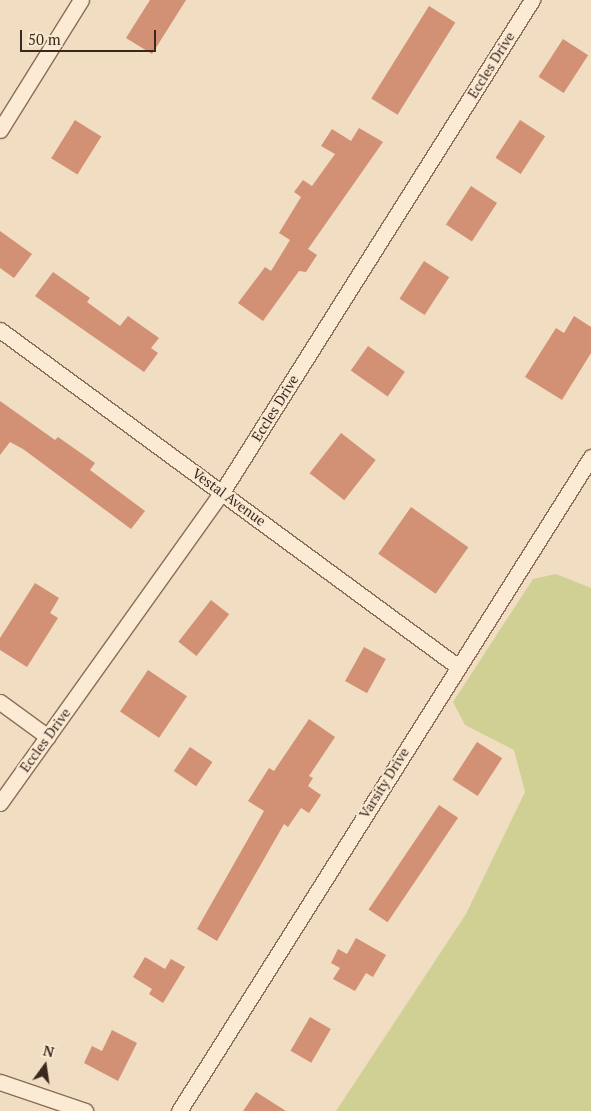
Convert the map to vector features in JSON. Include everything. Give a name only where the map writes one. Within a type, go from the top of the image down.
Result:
[{"type":"street","points":[[0,130],[81,0]]},
{"type":"street","name":"Eccles Drive","points":[[0,803],[222,492],[532,0]]},
{"type":"street","name":"Vestal Avenue","points":[[0,330],[458,666]]},
{"type":"street","name":"Varsity Drive","points":[[180,1111],[591,457]]},
{"type":"street","points":[[0,702],[48,736]]},
{"type":"street","points":[[0,1082],[84,1111]]},
{"type":"green space","points":[[556,574],[591,588],[591,1111],[336,1111],[466,914],[525,792],[514,750],[465,725],[453,702],[533,579]]},
{"type":"building","points":[[150,0],[186,0],[152,54],[126,38]]},
{"type":"building","points":[[429,6],[455,22],[398,115],[371,98]]},
{"type":"building","points":[[563,39],[588,55],[564,93],[538,77]]},
{"type":"building","points":[[75,120],[101,136],[77,175],[51,158]]},
{"type":"building","points":[[520,120],[545,136],[521,174],[495,158]]},
{"type":"building","points":[[359,128],[383,142],[308,249],[317,255],[306,272],[299,271],[263,321],[238,303],[265,267],[271,271],[290,240],[279,233],[301,197],[294,192],[303,180],[312,186],[335,154],[321,146],[332,129],[351,141]]},
{"type":"building","points":[[471,186],[497,203],[472,241],[446,225]]},
{"type":"building","points":[[0,231],[32,254],[14,278],[0,268]]},
{"type":"building","points":[[424,261],[449,277],[425,315],[399,299]]},
{"type":"building","points":[[53,272],[90,298],[87,302],[120,326],[128,316],[159,338],[151,348],[158,353],[144,372],[35,296]]},
{"type":"building","points":[[574,316],[591,327],[591,353],[562,400],[525,377],[556,328],[564,333]]},
{"type":"building","points":[[368,346],[405,372],[388,396],[351,371]]},
{"type":"building","points":[[0,401],[55,440],[58,437],[95,463],[90,470],[145,511],[131,529],[23,449],[10,442],[0,455]]},
{"type":"building","points":[[341,433],[376,460],[344,500],[310,473]]},
{"type":"building","points":[[411,507],[468,547],[436,594],[378,554]]},
{"type":"building","points":[[35,583],[59,598],[50,613],[58,618],[27,667],[0,650],[0,638]]},
{"type":"building","points":[[211,600],[229,614],[196,656],[178,642]]},
{"type":"building","points":[[364,647],[386,659],[367,693],[345,681]]},
{"type":"building","points":[[148,670],[187,696],[159,738],[120,711]]},
{"type":"building","points":[[309,719],[335,737],[309,776],[313,778],[308,786],[321,795],[309,813],[301,808],[288,827],[284,824],[217,941],[197,929],[264,811],[248,801],[269,768],[274,771]]},
{"type":"building","points":[[477,742],[502,758],[478,796],[452,780]]},
{"type":"building","points":[[190,747],[212,762],[196,786],[174,771]]},
{"type":"building","points":[[439,805],[458,818],[388,922],[369,909]]},
{"type":"building","points":[[356,938],[386,955],[373,977],[366,973],[355,991],[333,979],[340,968],[331,963],[338,949],[347,954]]},
{"type":"building","points":[[145,957],[165,969],[171,959],[185,967],[163,1003],[149,994],[152,989],[133,977]]},
{"type":"building","points":[[310,1017],[331,1029],[311,1063],[291,1051]]},
{"type":"building","points":[[112,1030],[137,1043],[118,1081],[84,1063],[92,1046],[102,1051]]},
{"type":"building","points":[[256,1092],[286,1111],[243,1111]]}]
